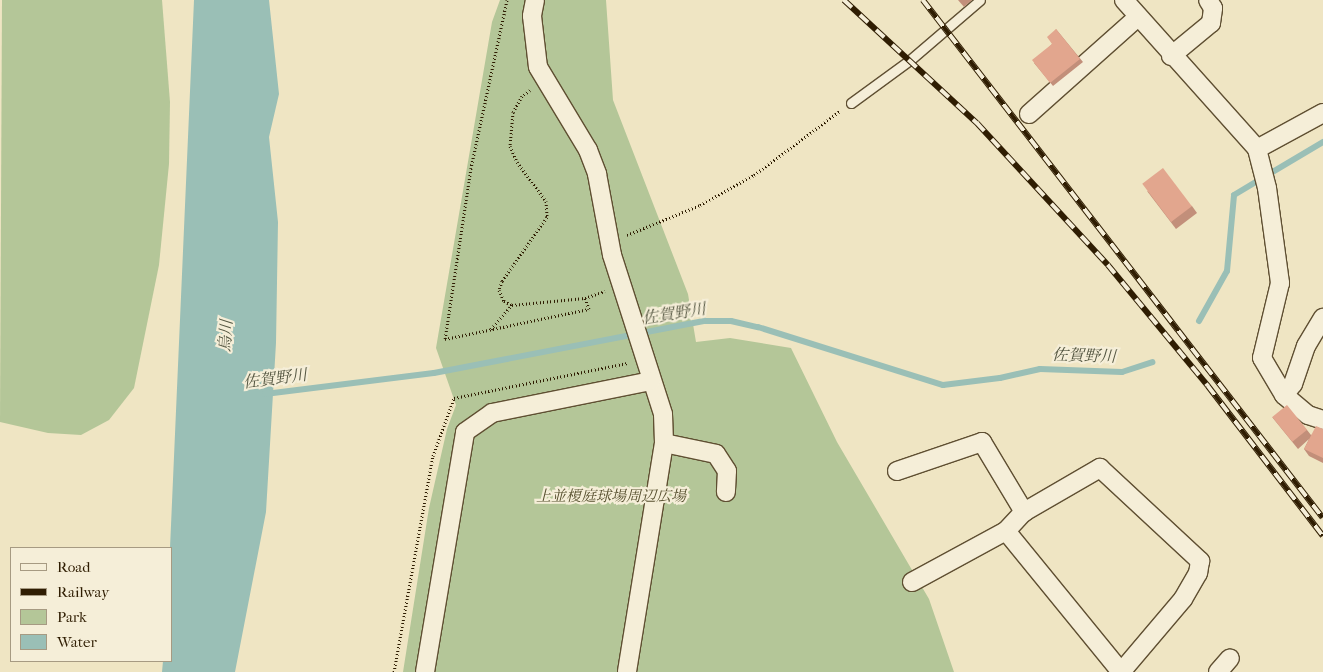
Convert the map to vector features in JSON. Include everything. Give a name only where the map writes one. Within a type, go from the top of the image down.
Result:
[{"type":"street","points":[[535,0],[533,24],[538,67],[543,81],[588,150],[597,174],[610,242],[622,286],[663,414],[664,443],[627,672]]},
{"type":"street","points":[[1124,0],[1171,56],[1258,153],[1267,188],[1280,282],[1262,358],[1284,395],[1308,415],[1323,420]]},
{"type":"street","points":[[1171,56],[1211,23],[1213,8],[1208,0]]},
{"type":"street","points":[[1029,114],[1138,16]]},
{"type":"street","points":[[1258,153],[1323,113]]},
{"type":"street","points":[[1284,395],[1293,384],[1306,346],[1323,318]]},
{"type":"street","points":[[426,672],[465,432],[492,413],[651,381]]},
{"type":"street","points":[[897,471],[982,442],[1024,512]]},
{"type":"street","points":[[664,443],[716,454],[727,471],[726,492]]},
{"type":"street","points":[[912,582],[1006,531],[1024,512],[1100,468],[1200,561],[1198,573],[1183,599],[1121,672],[1006,531]]},
{"type":"street","points":[[1218,672],[1230,658]]},
{"type":"lane","points":[[850,103],[910,60],[980,0]]},
{"type":"path","points":[[507,0],[473,159],[444,339],[589,309],[586,298]]},
{"type":"path","points":[[543,81],[522,96],[513,112],[510,146],[517,162],[546,201],[547,217],[502,281],[499,290],[504,301],[512,305],[586,298],[622,286]]},
{"type":"path","points":[[610,242],[700,206],[754,175],[850,103]]},
{"type":"path","points":[[490,330],[512,305]]},
{"type":"green space","points":[[2,0],[162,0],[170,102],[169,164],[159,265],[134,388],[109,420],[81,435],[48,433],[0,422]]},
{"type":"green space","name":"上並榎庭球場周辺広場","points":[[500,0],[606,0],[613,100],[688,294],[696,342],[730,338],[791,348],[837,442],[929,599],[954,672],[403,672],[429,508],[447,429],[456,405],[436,348],[492,22]]},
{"type":"water","name":"烏川","points":[[194,0],[269,0],[279,94],[269,137],[278,222],[276,343],[266,512],[235,672],[162,672],[163,662],[172,662],[172,547],[170,547]]},
{"type":"building","points":[[1056,29],[1080,59],[1050,83],[1032,60],[1052,44],[1047,37]]},
{"type":"building","points":[[1163,168],[1192,206],[1171,222],[1142,184]]},
{"type":"building","points":[[1287,405],[1307,430],[1292,442],[1272,417]]},
{"type":"building","points":[[1316,426],[1323,429],[1323,458],[1304,449]]},
{"type":"waterway","name":"佐賀野川","points":[[1199,321],[1227,271],[1234,195],[1323,142]]},
{"type":"waterway","name":"佐賀野川","points":[[265,394],[434,373],[705,321],[731,321],[758,327],[943,385],[1000,378],[1040,369],[1122,372],[1152,362]]},
{"type":"railway","points":[[844,0],[977,123],[1108,265],[1208,386],[1323,536]]},
{"type":"railway","points":[[923,0],[1323,518]]}]
